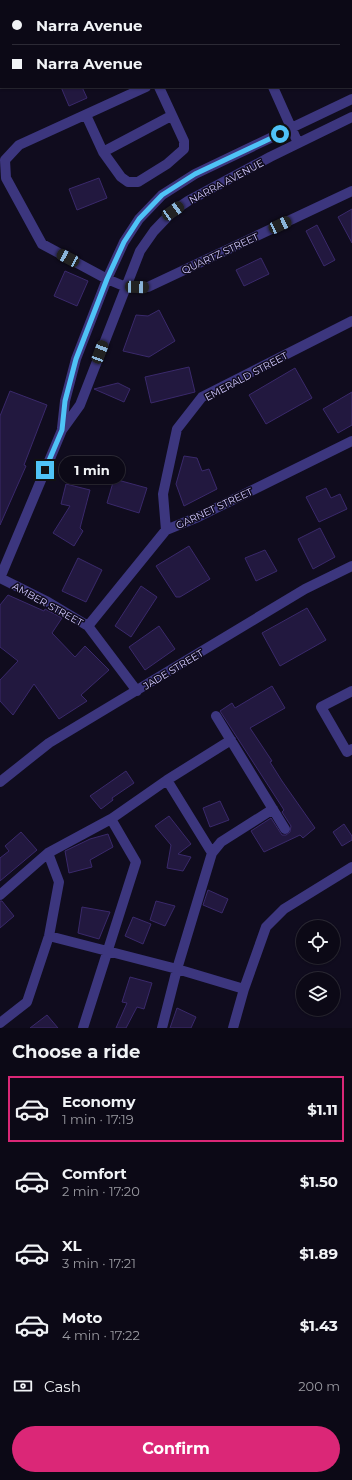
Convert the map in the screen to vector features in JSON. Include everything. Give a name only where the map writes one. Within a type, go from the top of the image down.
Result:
[{"type":"street","points":[[144,88],[86,115],[103,152],[121,176],[128,182],[138,182],[167,164],[184,149],[184,141],[159,88]]},
{"type":"street","points":[[273,88],[298,143]]},
{"type":"street","name":"NARRA AVENUE","points":[[62,430],[65,401],[76,359],[107,279],[124,242],[139,219],[162,195],[195,174],[352,99]]},
{"type":"street","name":"QUARTZ STREET","points":[[86,115],[19,146],[6,160],[6,178],[42,244],[107,279],[126,287],[148,287],[352,191]]},
{"type":"street","points":[[103,152],[172,116]]},
{"type":"street","name":"NARRA AVENUE","points":[[0,578],[62,430],[80,405],[140,252],[154,231],[173,211],[188,200],[352,117]]},
{"type":"street","name":"EMERALD STREET","points":[[166,530],[163,494],[177,429],[202,397],[352,321]]},
{"type":"street","points":[[70,381],[87,387]]},
{"type":"street","name":"GARNET STREET","points":[[88,626],[166,530],[198,518],[352,441]]},
{"type":"street","name":"JADE STREET","points":[[0,782],[49,743],[305,589],[352,566]]},
{"type":"street","name":"AMBER STREET","points":[[0,578],[48,602],[88,626],[137,691]]},
{"type":"street","points":[[352,691],[321,707],[347,752],[352,749]]},
{"type":"street","points":[[216,716],[286,829]]},
{"type":"street","points":[[0,895],[48,853],[112,819],[166,780],[231,740]]},
{"type":"street","points":[[166,780],[212,853]]},
{"type":"street","points":[[162,1028],[177,969],[212,853],[221,842],[273,809]]},
{"type":"street","points":[[83,1028],[136,862],[112,819]]},
{"type":"street","points":[[0,1023],[27,1002],[49,936],[59,882],[48,853]]},
{"type":"street","points":[[233,1028],[244,989],[266,927],[284,909],[352,867]]},
{"type":"street","points":[[49,936],[177,969],[244,989]]},
{"type":"building","points":[[61,88],[82,88],[87,98],[69,106]]},
{"type":"building","points":[[99,178],[107,198],[77,210],[69,189]]},
{"type":"building","points":[[352,209],[352,243],[338,217]]},
{"type":"building","points":[[317,225],[335,260],[324,266],[306,231]]},
{"type":"building","points":[[261,258],[269,274],[244,286],[236,270]]},
{"type":"building","points":[[65,271],[88,281],[77,306],[54,296]]},
{"type":"building","points":[[159,310],[175,341],[149,357],[123,351],[136,315],[148,316]]},
{"type":"building","points":[[189,367],[195,392],[151,403],[145,377]]},
{"type":"building","points":[[295,368],[312,398],[266,424],[249,395]]},
{"type":"building","points":[[118,383],[130,389],[124,402],[94,389]]},
{"type":"building","points":[[10,391],[47,405],[24,465],[26,466],[0,525],[0,416]]},
{"type":"building","points":[[352,392],[352,425],[338,433],[323,409]]},
{"type":"building","points":[[184,456],[197,458],[202,471],[209,469],[217,489],[184,506],[176,484]]},
{"type":"building","points":[[114,479],[147,488],[139,513],[107,503]]},
{"type":"building","points":[[66,484],[90,490],[80,528],[83,531],[74,546],[53,533],[70,506],[61,504]]},
{"type":"building","points":[[326,488],[331,498],[340,494],[347,509],[319,522],[306,497]]},
{"type":"building","points":[[320,528],[335,557],[313,569],[298,539]]},
{"type":"building","points":[[189,546],[210,579],[180,597],[176,597],[156,566]]},
{"type":"building","points":[[265,550],[277,571],[256,581],[245,558]]},
{"type":"building","points":[[78,558],[102,570],[86,602],[62,591]]},
{"type":"building","points":[[141,586],[157,597],[131,637],[115,626]]},
{"type":"building","points":[[8,595],[44,611],[45,609],[62,618],[52,633],[75,657],[85,646],[109,670],[81,695],[87,701],[59,719],[34,684],[13,715],[0,701],[0,680],[18,661],[0,647],[0,605]]},
{"type":"building","points":[[307,608],[326,640],[280,666],[262,633]]},
{"type":"building","points":[[159,626],[175,649],[145,670],[129,647]]},
{"type":"building","points":[[272,686],[285,708],[250,728],[272,761],[270,762],[282,781],[315,828],[303,838],[300,835],[264,852],[251,831],[271,818],[282,835],[286,835],[290,832],[291,826],[282,812],[284,810],[220,711],[232,703],[235,708]]},
{"type":"building","points":[[126,771],[134,783],[112,798],[113,800],[101,809],[90,796]]},
{"type":"building","points":[[220,801],[229,820],[210,827],[203,808]]},
{"type":"building","points":[[169,816],[191,844],[178,854],[191,857],[183,871],[167,868],[171,845],[155,826]]},
{"type":"building","points":[[344,824],[352,836],[352,840],[342,846],[333,832]]},
{"type":"building","points":[[21,832],[37,850],[0,881],[0,858],[9,851],[5,846]]},
{"type":"building","points":[[108,834],[113,847],[90,860],[92,867],[69,873],[65,851],[90,839]]},
{"type":"building","points":[[208,890],[228,899],[222,913],[203,905]]},
{"type":"building","points":[[0,901],[2,901],[14,916],[0,928]]},
{"type":"building","points":[[156,901],[175,906],[165,926],[150,920]]},
{"type":"building","points":[[82,907],[110,912],[99,939],[78,933]]},
{"type":"building","points":[[133,917],[151,924],[143,944],[125,936]]},
{"type":"building","points":[[130,977],[152,983],[144,1009],[137,1007],[126,1028],[116,1028],[127,1003],[122,1002]]},
{"type":"building","points":[[177,1008],[196,1017],[191,1028],[170,1028]]},
{"type":"building","points":[[47,1015],[58,1028],[30,1028]]},
{"type":"route","points":[[45,470],[62,430],[65,401],[76,359],[107,279],[124,242],[139,219],[162,195],[195,174],[280,134]]}]
